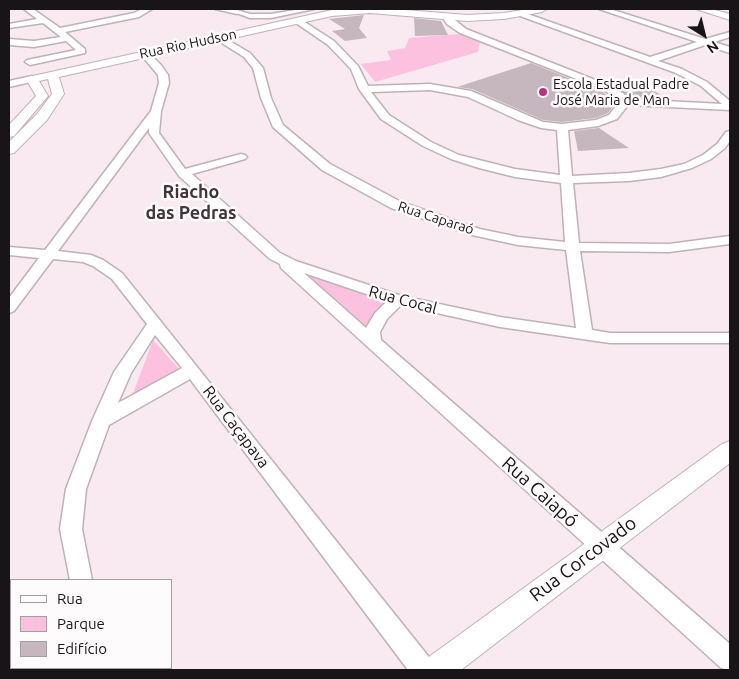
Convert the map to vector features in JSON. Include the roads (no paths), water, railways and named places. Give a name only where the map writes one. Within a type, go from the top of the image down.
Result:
[{"type":"street","points":[[28,9],[68,38],[82,51],[30,62]]},
{"type":"street","points":[[57,31],[136,15],[148,9]]},
{"type":"street","points":[[219,9],[250,16],[271,16],[311,9]]},
{"type":"street","name":"Rua Rio Hudson","points":[[9,84],[297,20],[341,12],[366,9],[447,18],[491,17],[542,9]]},
{"type":"street","points":[[603,9],[730,50]]},
{"type":"street","points":[[701,9],[730,17]]},
{"type":"street","points":[[523,11],[679,71],[704,84],[720,96],[730,107]]},
{"type":"street","points":[[447,18],[463,32],[605,87],[620,96],[624,102]]},
{"type":"street","points":[[297,20],[331,43],[357,70],[364,89],[385,117],[427,144],[455,157],[515,173],[568,180],[629,177],[661,173],[688,166],[707,157],[721,146],[730,134]]},
{"type":"street","points":[[9,27],[43,21]]},
{"type":"street","points":[[651,60],[730,34]]},
{"type":"street","points":[[9,42],[34,44],[68,38]]},
{"type":"street","name":"Rua Caparaó","points":[[218,38],[247,55],[258,68],[266,98],[278,127],[306,152],[335,172],[396,205],[477,232],[518,241],[572,247],[669,248],[730,240]]},
{"type":"street","points":[[9,308],[156,111],[164,84],[163,75],[146,54]]},
{"type":"street","points":[[9,150],[42,117],[58,94],[52,74]]},
{"type":"street","points":[[9,133],[28,114],[42,96],[32,79]]},
{"type":"street","points":[[364,89],[430,86],[471,94],[541,125],[562,127],[598,123],[613,118],[624,102]]},
{"type":"street","points":[[624,102],[730,107]]},
{"type":"street","name":"Rua Cocal","points":[[156,111],[154,133],[183,173],[275,256],[291,264],[398,300],[500,322],[610,338],[730,338]]},
{"type":"street","points":[[562,127],[568,180],[572,247],[585,334]]},
{"type":"street","points":[[183,173],[241,158]]},
{"type":"street","name":"Rua Caçapava","points":[[9,251],[72,256],[98,263],[117,276],[192,370],[423,670]]},
{"type":"street","name":"Rua Caiapó","points":[[275,256],[730,660]]},
{"type":"street","points":[[373,343],[372,332],[381,316],[398,300]]},
{"type":"street","points":[[81,579],[71,529],[76,489],[101,421],[123,372],[154,323]]},
{"type":"street","points":[[101,421],[192,370]]},
{"type":"street","name":"Rua Corcovado","points":[[437,670],[730,450]]},
{"type":"place","name":"Escola Estadual Padre José Maria de Man","points":[[543,92]]},
{"type":"district","name":"Riacho das Pedras","points":[[191,202]]}]
